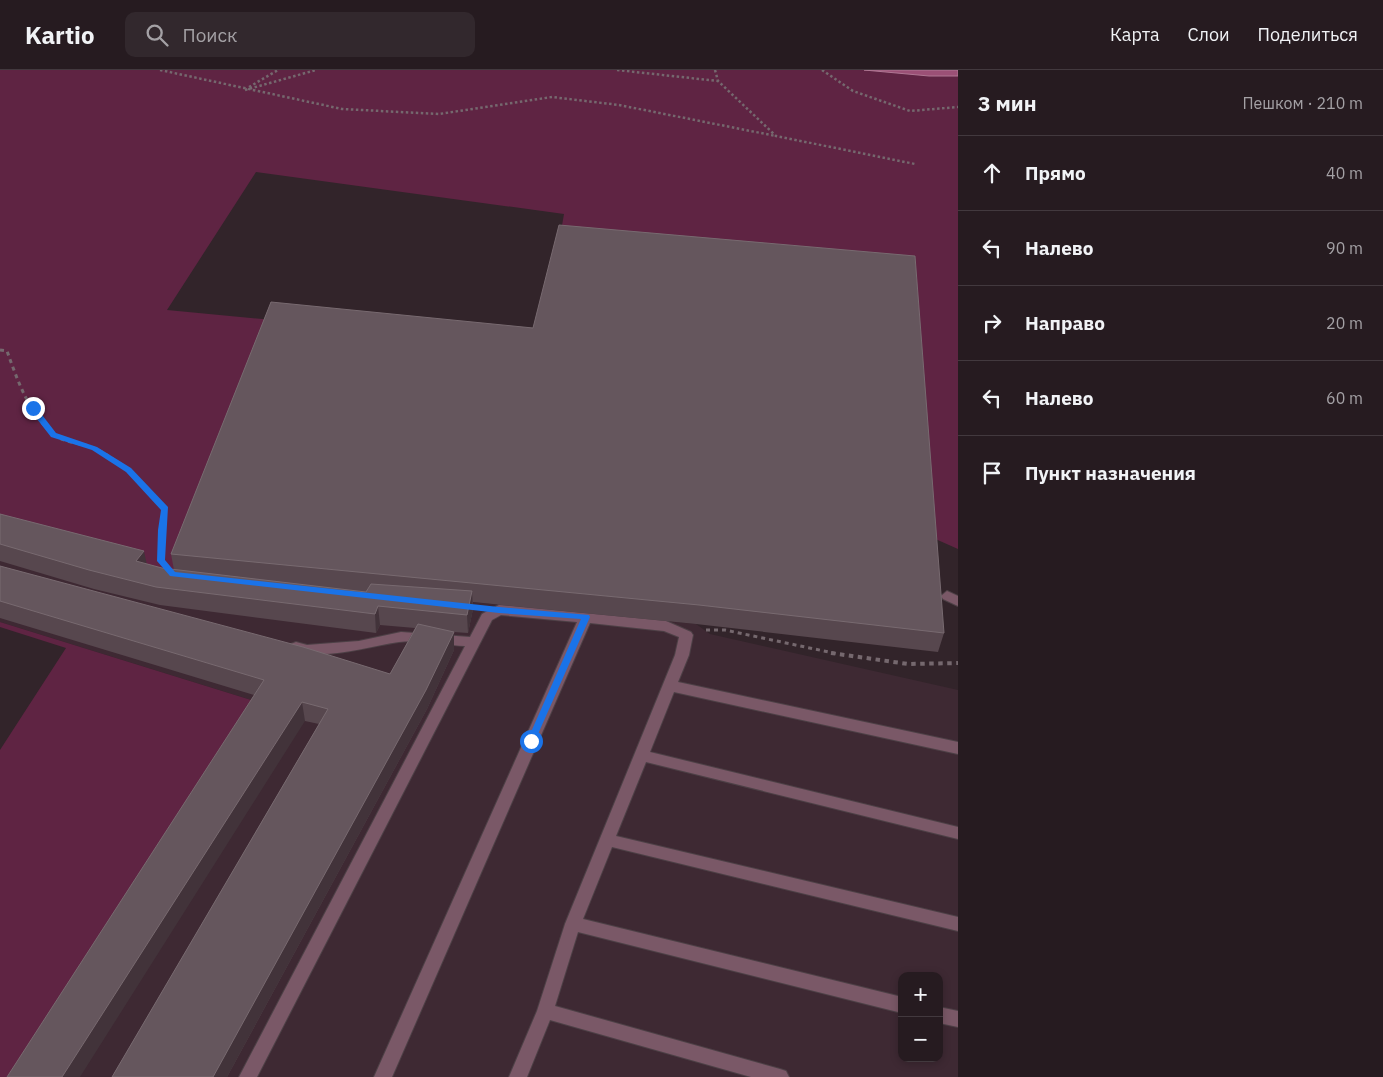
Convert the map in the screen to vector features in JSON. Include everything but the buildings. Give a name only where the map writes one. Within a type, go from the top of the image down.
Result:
[{"type":"lane","points":[[248,1077],[487,617],[499,610],[666,626],[686,635],[682,655],[643,756],[573,924],[545,1011],[518,1077]]},
{"type":"lane","points":[[383,1077],[586,617]]},
{"type":"lane","points":[[287,645],[307,650],[359,646],[401,637],[474,642]]},
{"type":"lane","points":[[670,686],[958,748]]},
{"type":"lane","points":[[643,756],[958,833]]},
{"type":"lane","points":[[608,840],[958,924]]},
{"type":"lane","points":[[573,924],[898,1004]]},
{"type":"lane","points":[[545,1011],[780,1077]]},
{"type":"lane","points":[[943,1016],[958,1019]]},
{"type":"path","points":[[160,70],[244,90],[342,109],[439,114],[552,97],[619,105],[915,164]]},
{"type":"path","points":[[244,90],[278,70]]},
{"type":"path","points":[[244,90],[316,70]]},
{"type":"path","points":[[617,70],[638,74],[718,81]]},
{"type":"path","points":[[715,70],[718,81],[776,136]]},
{"type":"path","points":[[822,70],[853,92],[910,111],[958,107]]},
{"type":"path","points":[[0,350],[7,351],[16,378],[33,408],[53,435],[95,449],[129,470],[165,509],[161,561],[173,574]]},
{"type":"path","points":[[686,635],[710,630],[898,665],[940,666],[958,663]]},
{"type":"shaded area","points":[[0,70],[958,70],[958,549],[931,537],[559,243],[564,214],[256,172],[167,310],[273,320],[175,573],[0,529]]},
{"type":"shaded area","points":[[864,70],[958,70],[958,76],[929,76]]},
{"type":"shaded area","points":[[0,529],[175,573],[696,624],[710,634],[958,690],[958,1077],[19,1077],[258,702],[0,622]]},
{"type":"shaded area","points":[[0,622],[258,702],[19,1077],[0,1077],[0,750],[66,648],[0,627]]},
{"type":"route","points":[[33,408],[53,435],[95,449],[129,470],[165,509],[161,561],[173,574],[499,610],[586,617],[531,741]]}]
